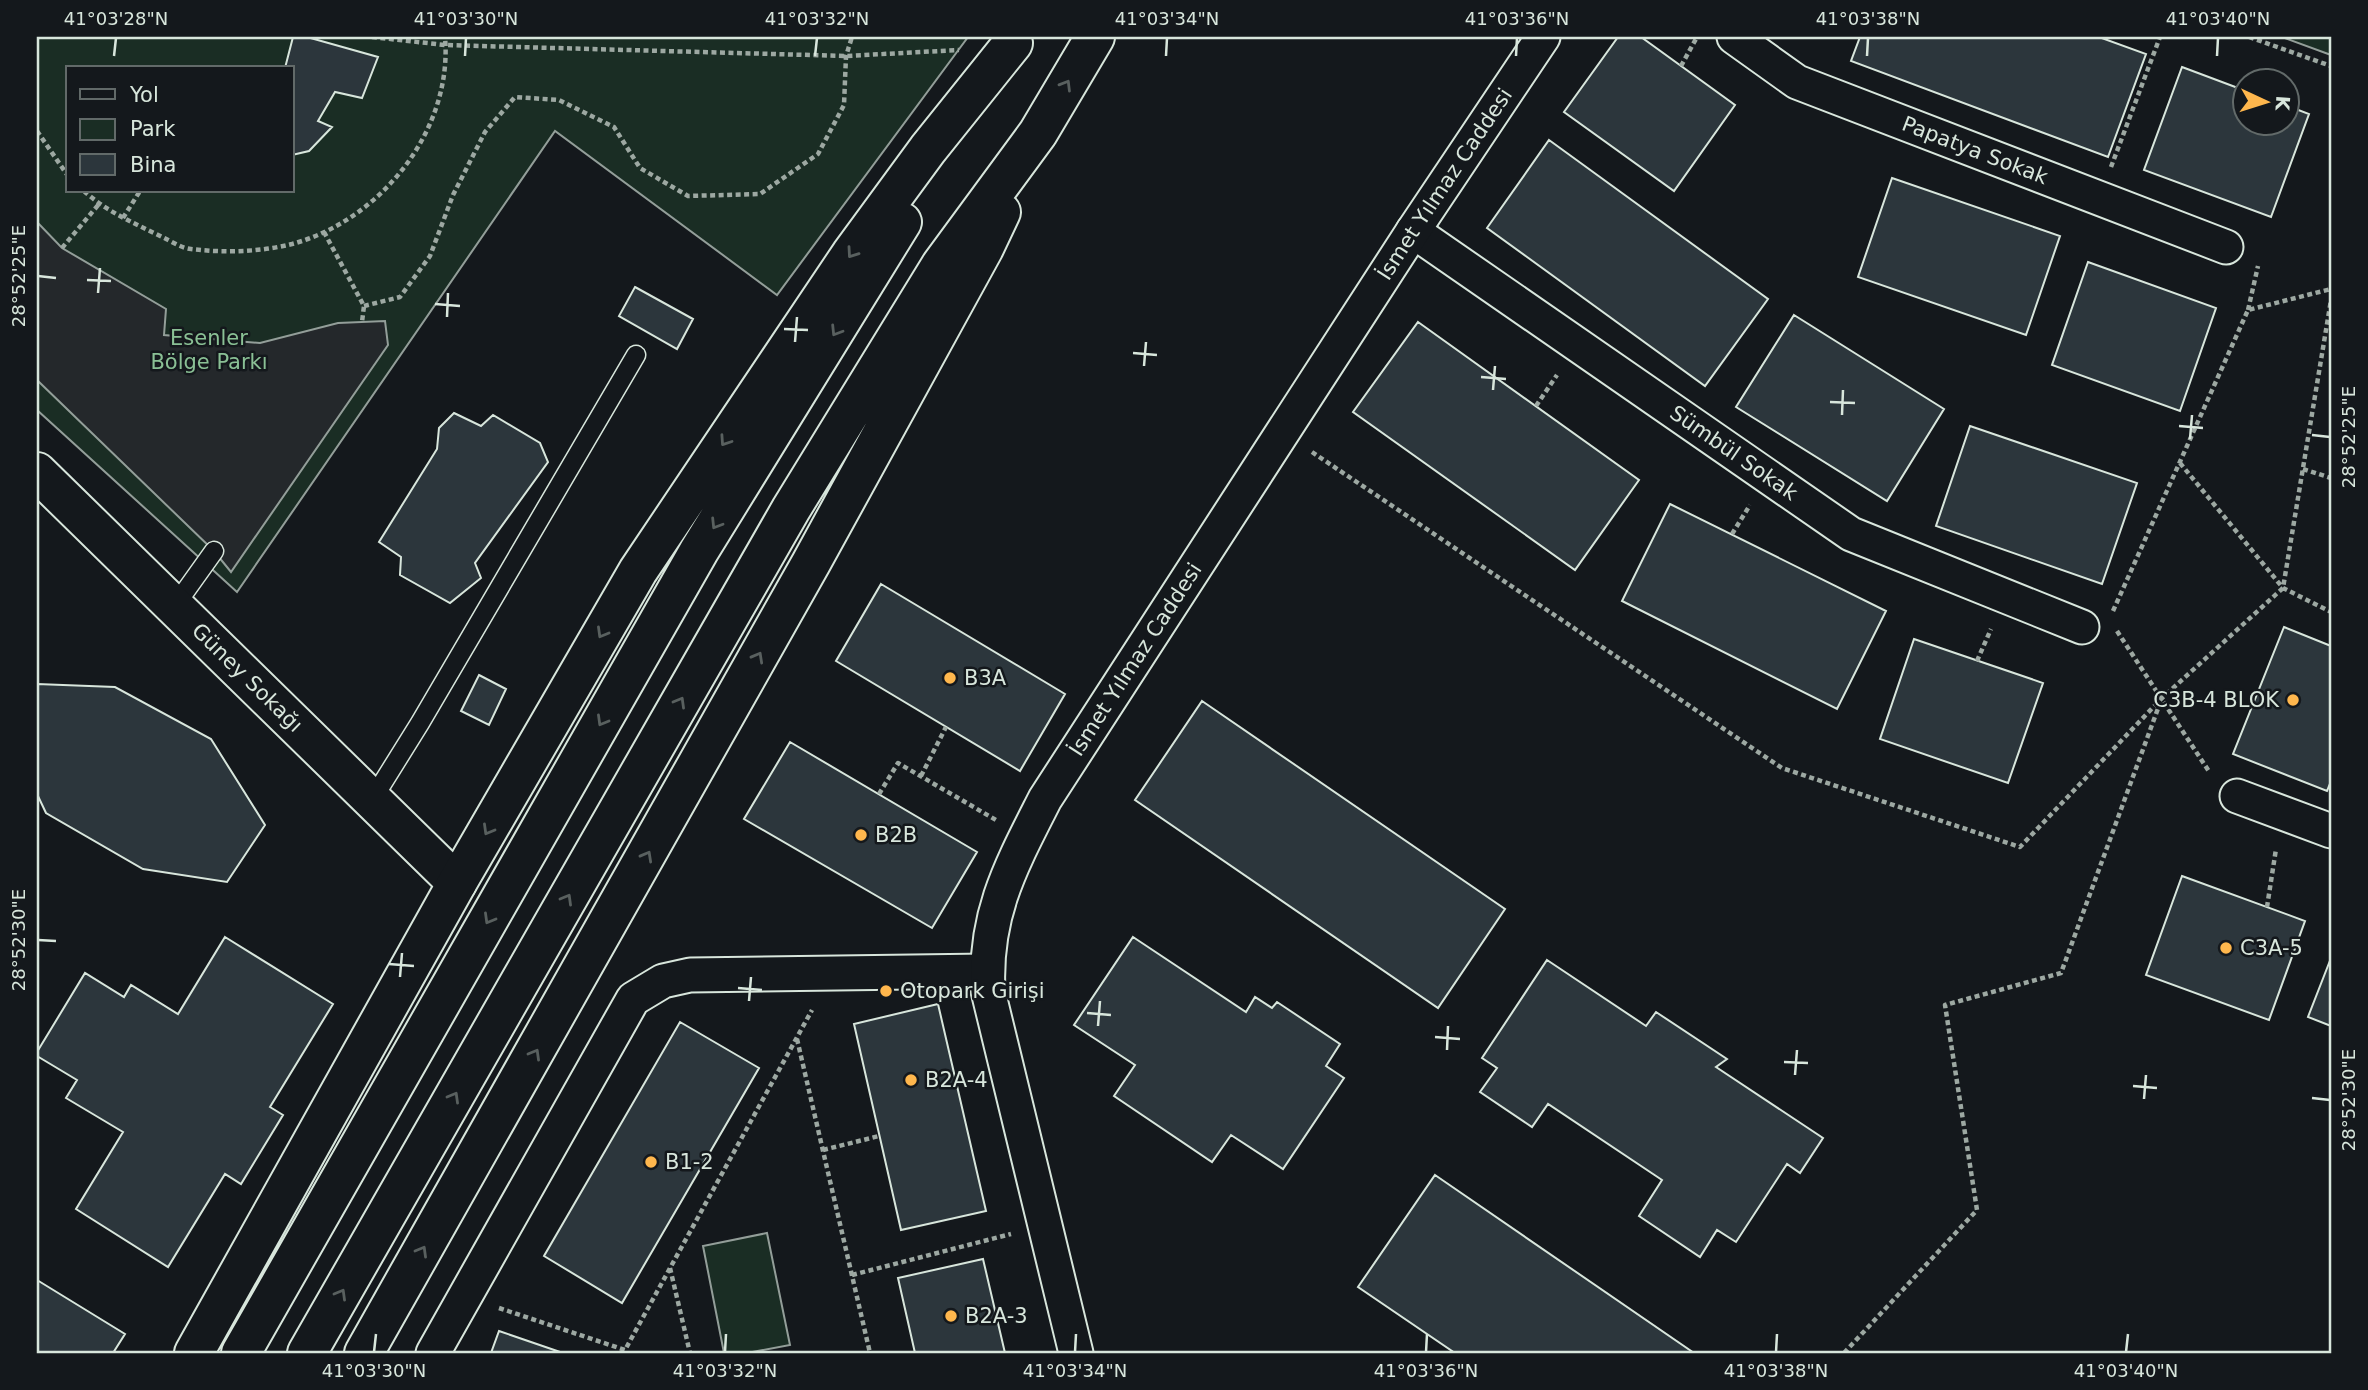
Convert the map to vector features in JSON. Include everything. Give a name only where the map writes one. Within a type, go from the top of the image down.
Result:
[{"type":"main road","points":[[364,1353],[818,551],[984,248],[1038,133],[1095,37]]},
{"type":"main road","points":[[194,1353],[457,883],[638,571],[851,254],[928,149],[1015,40]]},
{"type":"main road","points":[[241,1353],[699,551],[1015,40]]},
{"type":"main road","points":[[307,1353],[791,509],[941,265],[1038,133]]},
{"type":"main road","name":"Güney Sokağı","points":[[37,472],[457,883]]},
{"type":"street","name":"İsmet Yılmaz Caddesi","points":[[1076,1353],[988,991],[991,931],[997,901],[1013,861],[1045,799],[1413,231],[1543,37]]},
{"type":"street","name":"Papatya Sokak","points":[[1734,37],[1797,82],[2226,247]]},
{"type":"street","name":"Sümbül Sokak","points":[[1413,231],[1850,534],[2096,623]]},
{"type":"street","points":[[2236,796],[2331,831]]},
{"type":"street","points":[[433,1353],[633,999],[663,981],[690,975],[987,971]]},
{"type":"lane","points":[[372,800],[636,355]]},
{"type":"lane","points":[[174,607],[214,551]]},
{"type":"path","points":[[372,37],[445,45],[846,56],[959,50],[1015,40]]},
{"type":"path","points":[[85,192],[123,218],[188,249],[252,251],[293,243],[324,232],[371,203],[410,160],[430,127],[442,93],[445,37]]},
{"type":"path","points":[[364,306],[400,297],[430,257],[453,195],[485,132],[515,97],[559,100],[614,127],[640,169],[688,196],[760,194],[818,154],[844,105],[846,56],[852,37]]},
{"type":"path","points":[[1681,66],[1697,37]]},
{"type":"path","points":[[2107,177],[2160,37]]},
{"type":"path","points":[[2249,37],[2331,66]]},
{"type":"path","points":[[37,131],[66,173]]},
{"type":"path","points":[[123,218],[138,192]]},
{"type":"path","points":[[62,248],[99,204]]},
{"type":"path","points":[[324,232],[364,306],[362,322]]},
{"type":"path","points":[[2096,623],[2180,463],[2248,310],[2331,289]]},
{"type":"path","points":[[1282,432],[1782,768],[2020,846],[2161,699],[2283,587],[2331,300]]},
{"type":"path","points":[[2180,463],[2283,587],[2331,612]]},
{"type":"path","points":[[2303,469],[2331,478]]},
{"type":"path","points":[[2117,631],[2207,770],[2236,796]]},
{"type":"path","points":[[1844,1353],[1977,1210],[1945,1005],[2061,973],[2161,699]]},
{"type":"path","points":[[921,776],[946,727]]},
{"type":"path","points":[[879,794],[898,763],[1025,838]]},
{"type":"path","points":[[2267,907],[2282,813]]},
{"type":"path","points":[[466,1296],[625,1350],[833,973]]},
{"type":"path","points":[[797,1038],[870,1353]]},
{"type":"path","points":[[823,1150],[879,1136]]},
{"type":"path","points":[[852,1275],[1045,1225]]},
{"type":"path","points":[[670,1267],[690,1353]]},
{"type":"green space","name":"Esenler Bölge Parkı","points":[[37,37],[968,37],[777,295],[555,131],[237,592],[37,410]]},
{"type":"green space","points":[[2282,37],[2331,37],[2331,55]]},
{"type":"green space","points":[[767,1233],[790,1345],[747,1353],[724,1353],[703,1246]]},
{"type":"shaded area","points":[[37,222],[62,248],[166,309],[164,335],[260,343],[338,323],[385,321],[388,345],[231,572],[214,551],[37,380]]},
{"type":"building","points":[[293,37],[307,37],[378,57],[362,98],[335,92],[318,121],[332,127],[309,151],[294,155],[294,66],[286,66]]},
{"type":"building","points":[[1618,37],[1641,37],[1735,105],[1674,191],[1564,112]]},
{"type":"building","points":[[1860,37],[2099,37],[2146,54],[2108,157],[1851,61]]},
{"type":"building","points":[[2182,67],[2232,86],[2232,136],[2301,136],[2271,217],[2144,170]]},
{"type":"building","points":[[2302,111],[2309,114],[2302,133]]},
{"type":"building","points":[[1549,140],[1768,299],[1705,386],[1487,228]]},
{"type":"building","points":[[1892,178],[2060,236],[2026,335],[1858,277]]},
{"type":"building","points":[[2088,262],[2216,308],[2180,411],[2052,365]]},
{"type":"building","points":[[635,287],[693,319],[677,349],[619,316]]},
{"type":"building","points":[[1794,315],[1944,409],[1887,501],[1736,407]]},
{"type":"building","points":[[1418,322],[1639,480],[1575,570],[1353,412]]},
{"type":"building","points":[[454,413],[481,426],[493,415],[540,443],[548,462],[475,563],[481,578],[450,603],[400,575],[401,557],[379,542],[437,449],[439,428]]},
{"type":"building","points":[[1970,426],[2137,483],[2102,584],[1936,526]]},
{"type":"building","points":[[1670,504],[1886,611],[1837,709],[1622,601]]},
{"type":"building","name":"B3A","points":[[881,584],[1065,694],[1020,771],[836,661]]},
{"type":"building","name":"C3B-4 BLOK","points":[[2284,627],[2331,646],[2331,781],[2327,791],[2233,754]]},
{"type":"building","points":[[1914,639],[2043,683],[2008,783],[1880,739]]},
{"type":"building","points":[[479,675],[506,689],[489,725],[461,711]]},
{"type":"building","points":[[37,684],[115,687],[211,739],[265,825],[227,882],[143,869],[46,813],[37,794]]},
{"type":"building","points":[[1202,701],[1505,909],[1438,1008],[1135,800]]},
{"type":"building","name":"B2B","points":[[790,742],[977,852],[932,928],[744,819]]},
{"type":"building","name":"C3A-5","points":[[2182,876],[2305,921],[2269,1020],[2146,975]]},
{"type":"building","points":[[225,937],[333,1004],[270,1107],[283,1115],[241,1184],[225,1174],[168,1267],[76,1209],[123,1132],[66,1098],[77,1080],[37,1056],[37,1052],[85,973],[124,997],[131,985],[178,1014]]},
{"type":"building","points":[[1133,937],[1246,1012],[1255,997],[1272,1008],[1277,1002],[1340,1044],[1326,1066],[1344,1078],[1283,1169],[1231,1135],[1212,1162],[1114,1096],[1135,1065],[1074,1025]]},
{"type":"building","points":[[2331,958],[2331,1026],[2308,1017]]},
{"type":"building","points":[[1547,960],[1646,1026],[1656,1012],[1727,1059],[1716,1067],[1823,1138],[1800,1173],[1787,1164],[1736,1242],[1717,1230],[1700,1257],[1639,1216],[1662,1180],[1548,1104],[1532,1127],[1480,1092],[1497,1068],[1482,1058]]},
{"type":"building","name":"B2A-4","points":[[938,1004],[986,1211],[901,1230],[854,1024]]},
{"type":"building","name":"B1-2","points":[[680,1022],[759,1068],[622,1303],[544,1256]]},
{"type":"building","points":[[1435,1175],[1694,1353],[1455,1353],[1358,1287]]},
{"type":"building","name":"B2A-3","points":[[983,1259],[1005,1353],[915,1353],[898,1278]]},
{"type":"building","points":[[37,1280],[125,1334],[113,1353],[37,1353]]},
{"type":"building","points":[[499,1331],[563,1353],[491,1353]]},
{"type":"place","name":"B3A","points":[[950,678]]},
{"type":"place","name":"C3B-4 BLOK","points":[[2293,700]]},
{"type":"place","name":"B2B","points":[[861,835]]},
{"type":"place","name":"C3A-5","points":[[2226,948]]},
{"type":"place","name":"Otopark Girişi","points":[[886,991]]},
{"type":"place","name":"B2A-4","points":[[911,1080]]},
{"type":"place","name":"B1-2","points":[[651,1162]]},
{"type":"place","name":"B2A-3","points":[[951,1316]]}]
